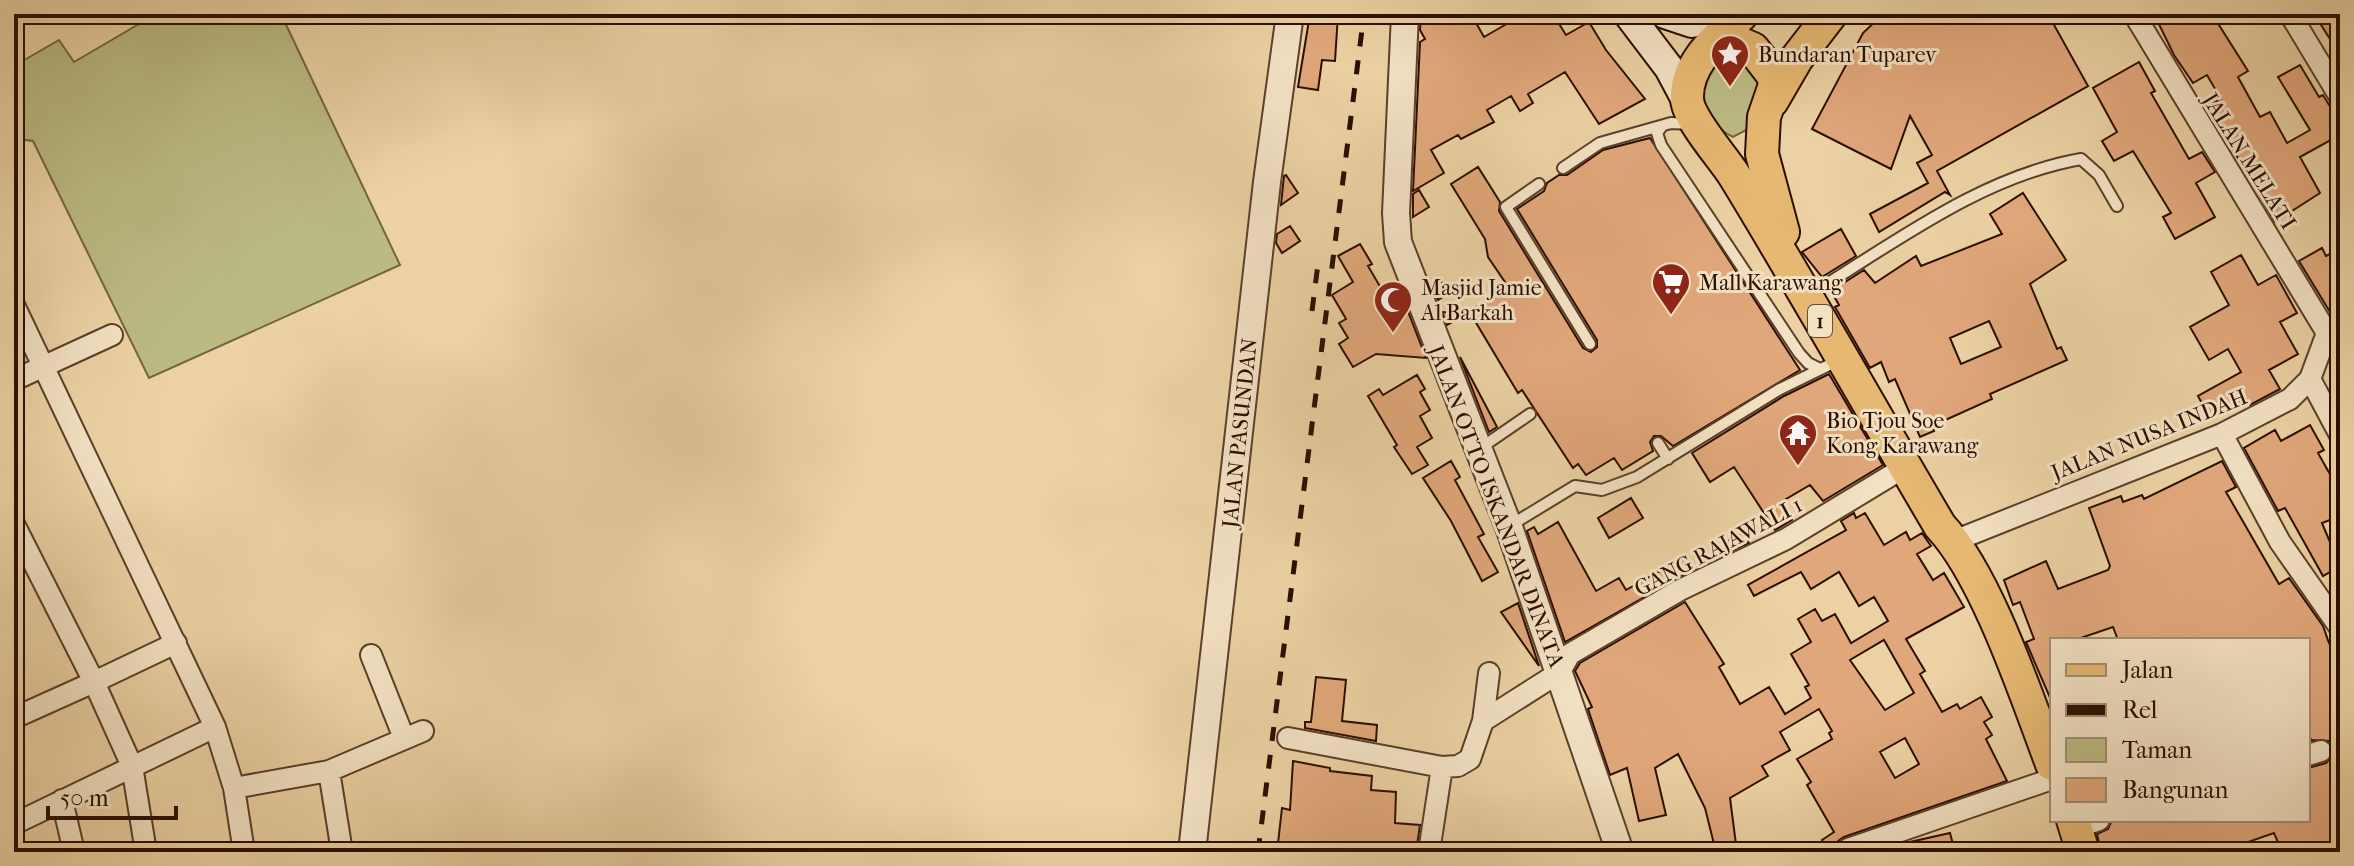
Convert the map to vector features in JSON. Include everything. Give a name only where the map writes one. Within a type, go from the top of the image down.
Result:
[{"type":"main road","points":[[1628,14],[1669,68],[1700,123],[1728,150],[1741,147],[1758,129],[1775,85],[1763,58],[1712,26],[1665,14]]},
{"type":"main road","points":[[1700,123],[1693,70],[1712,26],[1742,14]]},
{"type":"main road","name":"1","points":[[1831,14],[1797,58],[1764,117],[1762,154],[1775,210],[1792,254],[1952,521],[1954,541]]},
{"type":"main road","name":"1","points":[[1700,123],[1830,364],[1905,467],[1940,526],[1954,541],[2003,642],[2050,759]]},
{"type":"street","name":"JALAN PASUNDAN","points":[[1192,852],[1267,182],[1290,14]]},
{"type":"street","name":"JALAN OTTO ISKANDAR DINATA","points":[[1405,14],[1398,242],[1509,527],[1620,852]]},
{"type":"street","name":"JALAN MELATI","points":[[2134,14],[2333,329]]},
{"type":"street","points":[[2290,14],[2340,97]]},
{"type":"street","points":[[14,305],[215,727],[234,788],[244,852]]},
{"type":"street","name":"JALAN NUSA INDAH","points":[[1954,541],[2222,434],[2290,399],[2310,379],[2333,329]]},
{"type":"street","points":[[14,380],[112,335]]},
{"type":"street","points":[[2310,379],[2340,435]]},
{"type":"street","points":[[2222,434],[2280,542],[2340,628]]},
{"type":"street","name":"GANG RAJAWALI 1","points":[[1483,721],[1560,672],[1570,654],[1680,590],[1786,539],[1905,467]]},
{"type":"street","points":[[14,524],[23,566],[94,682],[132,766],[146,852]]},
{"type":"street","points":[[14,695],[19,716],[176,643]]},
{"type":"street","points":[[234,788],[329,771],[414,735],[371,655]]},
{"type":"street","points":[[1288,738],[1442,767],[1458,766],[1470,759],[1483,721],[1489,673]]},
{"type":"street","points":[[14,824],[215,727]]},
{"type":"street","points":[[1429,852],[1442,767]]},
{"type":"street","points":[[329,771],[342,852]]},
{"type":"street","points":[[1848,849],[2050,780]]},
{"type":"street","points":[[62,800],[74,852]]},
{"type":"lane","points":[[1563,168],[1600,143],[1662,126],[1700,123]]},
{"type":"lane","points":[[1662,126],[1657,133],[1661,145],[1799,353],[1808,363],[1830,364]]},
{"type":"lane","points":[[1601,137],[1636,129],[1645,131]]},
{"type":"lane","points":[[1814,292],[1962,202],[2051,165],[2081,159],[2099,175],[2117,206]]},
{"type":"lane","points":[[1539,184],[1506,207],[1590,344]]},
{"type":"lane","points":[[1509,527],[1575,486],[1602,490],[1668,459],[1780,389],[1830,364]]},
{"type":"lane","points":[[1477,450],[1530,414]]},
{"type":"lane","points":[[1658,443],[1668,459]]},
{"type":"green space","points":[[139,14],[281,14],[400,265],[149,378],[33,141],[19,139],[14,132],[14,66],[59,40],[74,62],[144,21]]},
{"type":"green space","points":[[1726,61],[1747,64],[1761,80],[1750,128],[1733,137],[1718,127],[1709,114],[1702,80],[1716,64]]},
{"type":"building","points":[[1310,14],[1338,14],[1335,61],[1322,60],[1318,90],[1298,87]]},
{"type":"building","points":[[1421,14],[1471,14],[1484,37],[1524,14],[1553,14],[1566,35],[1589,22],[1606,50],[1645,99],[1599,124],[1565,72],[1528,94],[1533,103],[1520,111],[1511,96],[1487,110],[1494,122],[1461,139],[1458,135],[1431,150],[1444,173],[1413,191],[1420,42],[1425,39],[1420,30]]},
{"type":"building","points":[[1883,14],[2048,14],[2088,86],[1937,171],[1950,195],[1945,192],[1879,232],[1870,214],[1928,183],[1917,163],[1932,155],[1910,116],[1891,169],[1812,129],[1863,33]]},
{"type":"building","points":[[2154,14],[2212,14],[2248,71],[2238,77],[2260,117],[2270,112],[2287,143],[2310,130],[2278,77],[2300,65],[2319,97],[2323,95],[2340,123],[2340,135],[2300,157],[2320,193],[2275,222],[2208,106],[2221,99],[2207,75],[2193,83],[2174,55]]},
{"type":"building","points":[[2327,14],[2340,14],[2340,55],[2318,20]]},
{"type":"building","points":[[2139,62],[2155,91],[2151,93],[2189,159],[2202,152],[2215,172],[2196,183],[2215,217],[2175,239],[2163,217],[2171,213],[2133,151],[2114,161],[2102,141],[2117,132],[2093,88]]},
{"type":"building","name":"Mall Karawang","points":[[1650,138],[1800,370],[1673,446],[1661,436],[1654,436],[1650,442],[1653,451],[1622,470],[1614,458],[1586,475],[1578,464],[1573,468],[1522,390],[1518,393],[1469,311],[1509,288],[1488,257],[1485,239],[1451,184],[1478,167],[1500,202],[1499,211],[1583,348],[1591,352],[1597,347],[1597,340],[1517,209],[1544,191],[1547,183],[1559,175],[1567,175],[1603,150]]},
{"type":"building","points":[[1284,176],[1298,193],[1281,205]]},
{"type":"building","points":[[1419,190],[1429,207],[1413,217],[1413,194]]},
{"type":"building","points":[[2023,193],[2066,260],[2030,284],[2057,349],[2061,347],[2067,360],[1990,394],[1992,399],[1932,426],[1934,431],[1920,437],[1895,379],[1889,382],[1881,362],[1870,368],[1835,307],[1839,305],[1831,291],[1864,270],[1875,283],[1916,256],[1921,266],[2002,234],[1990,214]],"holes":[[[1989,321],[2001,347],[1961,364],[1950,338]]]},
{"type":"building","points":[[1290,226],[1300,241],[1282,253],[1276,243],[1277,234]]},
{"type":"building","points":[[1841,229],[1856,256],[1822,277],[1802,252]]},
{"type":"building","points":[[1360,244],[1372,264],[1368,266],[1392,307],[1407,309],[1426,358],[1376,354],[1353,367],[1339,344],[1348,338],[1339,323],[1346,319],[1332,295],[1353,282],[1338,256]]},
{"type":"building","points":[[2322,248],[2326,256],[2340,248],[2340,307],[2330,312],[2299,261]]},
{"type":"building","points":[[2241,255],[2258,285],[2276,275],[2297,313],[2280,322],[2298,354],[2269,370],[2280,389],[2250,405],[2246,398],[2210,419],[2198,396],[2241,372],[2228,349],[2209,360],[2190,327],[2229,305],[2211,272]]},
{"type":"building","points":[[1442,282],[1449,293],[1438,300],[1433,287]]},
{"type":"building","points":[[1442,312],[1466,314],[1447,325]]},
{"type":"building","points":[[1460,357],[1497,427],[1489,432]]},
{"type":"building","points":[[1829,374],[1883,465],[1823,501],[1810,485],[1781,502],[1792,520],[1775,530],[1734,467],[1710,482],[1692,453],[1784,396]]},
{"type":"building","points":[[1417,375],[1425,389],[1420,392],[1430,410],[1420,416],[1432,438],[1417,447],[1428,465],[1412,474],[1394,447],[1397,445],[1368,396],[1379,389],[1383,395]]},
{"type":"building","points":[[2310,425],[2324,450],[2318,453],[2340,492],[2340,516],[2322,523],[2340,566],[2323,576],[2285,508],[2278,511],[2244,448],[2275,430],[2281,441]]},
{"type":"building","points":[[1451,461],[1460,477],[1455,480],[1484,534],[1478,537],[1498,572],[1482,581],[1451,521],[1423,478]]},
{"type":"building","points":[[2222,461],[2236,487],[2226,492],[2279,584],[2289,578],[2323,626],[2329,643],[2340,641],[2340,841],[2316,852],[2282,852],[2274,833],[2242,844],[2245,852],[2101,852],[2097,834],[2108,829],[2111,822],[2310,822],[2310,767],[2326,763],[2333,755],[2329,741],[2311,740],[2310,737],[2310,638],[2117,638],[2113,627],[2081,638],[2050,638],[2050,698],[2026,642],[2034,639],[2020,602],[2013,605],[2004,580],[2046,561],[2058,589],[2108,570],[2110,566],[2089,508],[2121,496],[2123,502],[2142,495],[2144,499]]},
{"type":"building","points":[[1631,498],[1643,518],[1609,538],[1598,518]]},
{"type":"building","points":[[1854,513],[1856,518],[1865,513],[1884,545],[1906,532],[1910,540],[1922,533],[1931,546],[1917,554],[1933,580],[1944,573],[1964,607],[1906,639],[1925,671],[1920,674],[1942,712],[1957,704],[1960,709],[1981,697],[1992,717],[1984,722],[1992,735],[1986,739],[2007,781],[1844,837],[1838,841],[1836,852],[1829,852],[1822,840],[1834,832],[1807,785],[1811,782],[1797,759],[1832,739],[1829,733],[1832,731],[1819,709],[1780,732],[1790,750],[1762,766],[1768,776],[1730,798],[1737,852],[1716,852],[1705,808],[1678,754],[1655,768],[1666,815],[1639,821],[1627,768],[1610,775],[1588,709],[1592,707],[1575,671],[1580,663],[1685,602],[1724,664],[1719,667],[1740,704],[1769,687],[1785,714],[1811,698],[1805,687],[1809,685],[1791,654],[1811,642],[1798,619],[1815,609],[1822,621],[1835,614],[1851,643],[1888,621],[1874,597],[1859,606],[1839,572],[1811,589],[1801,572],[1754,596],[1748,585],[1846,530],[1841,521]],"holes":[[[1884,640],[1914,693],[1885,710],[1850,660]],[[1905,738],[1919,764],[1895,778],[1880,752]]]},
{"type":"building","points":[[1558,522],[1596,591],[1619,578],[1626,590],[1685,557],[1692,570],[1565,642],[1527,531],[1534,527],[1538,534]]},
{"type":"building","points":[[1743,533],[1749,543],[1731,551],[1726,542]]},
{"type":"building","points":[[1518,603],[1539,666],[1501,612]]},
{"type":"building","points":[[1316,677],[1346,680],[1342,721],[1377,725],[1376,741],[1305,728],[1305,722],[1311,722]]},
{"type":"building","points":[[1293,761],[1330,768],[1330,771],[1372,776],[1371,790],[1396,792],[1395,823],[1420,825],[1416,852],[1277,852],[1282,808],[1290,810]]},
{"type":"building","points":[[1950,833],[1955,852],[1893,852],[1892,848],[1901,844]]},
{"type":"railway","points":[[1258,852],[1364,14]]},
{"type":"railway","points":[[1312,311],[1319,256]]},
{"type":"place","name":"Bundaran Tuparev","points":[[1730,88]]},
{"type":"place","name":"Mall Karawang","points":[[1671,316]]},
{"type":"place","name":"Masjid Jamie Al Barkah","points":[[1393,334]]},
{"type":"place","name":"Bio Tjou Soe Kong Karawang","points":[[1798,467]]}]
